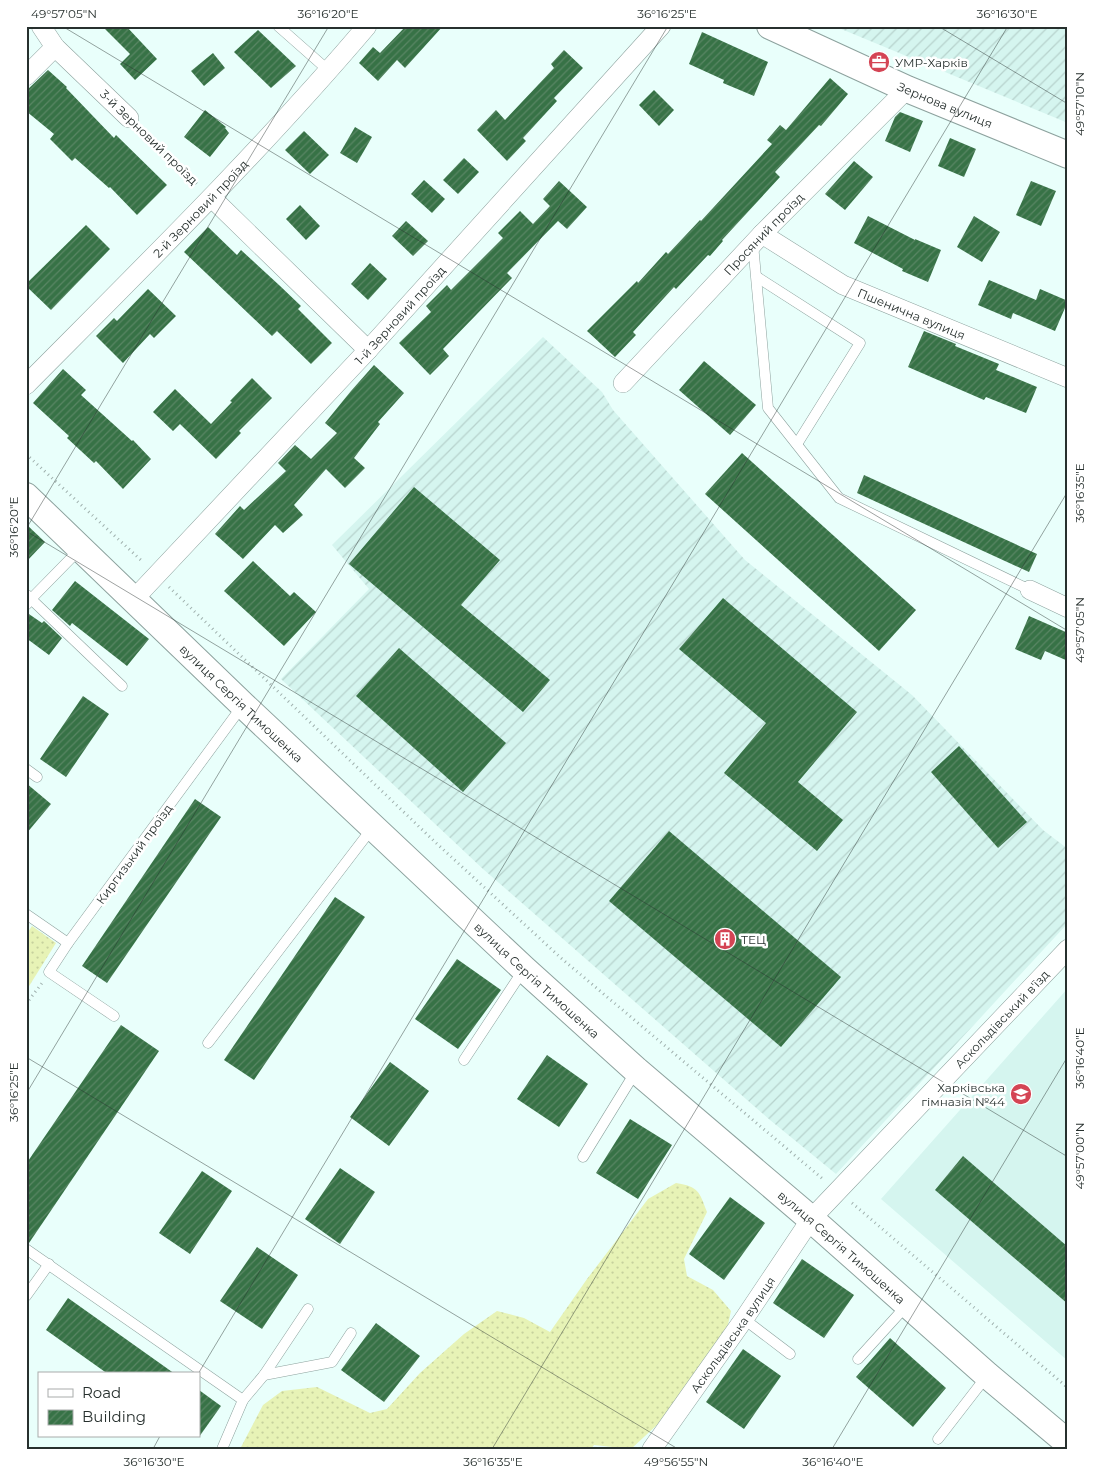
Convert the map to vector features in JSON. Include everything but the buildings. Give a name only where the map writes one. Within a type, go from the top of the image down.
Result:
[{"type":"street","name":"3-й Зерновий проїзд","points":[[41,26],[55,46],[128,118]]},
{"type":"street","name":"2-й Зерновий проїзд","points":[[26,385],[212,198],[329,71],[366,26]]},
{"type":"street","name":"1-й Зерновий проїзд","points":[[134,599],[368,350],[661,26]]},
{"type":"street","name":"Зернова вулиця","points":[[770,26],[907,88],[1068,155]]},
{"type":"street","points":[[26,76],[55,46]]},
{"type":"street","name":"Просяний проїзд","points":[[623,383],[758,239],[907,88]]},
{"type":"street","points":[[212,198],[368,350]]},
{"type":"street","name":"Пшенична вулиця","points":[[758,239],[843,285],[1068,378]]},
{"type":"street","name":"вулиця Сергія Тимошенка","points":[[26,496],[243,705],[374,826],[524,969],[636,1070],[1068,1443]]},
{"type":"street","points":[[1030,590],[1068,608]]},
{"type":"street","name":"Аскольдівський в'їзд","points":[[811,1220],[1068,949]]},
{"type":"street","name":"Аскольдівська вулиця","points":[[652,1449],[811,1220]]},
{"type":"lane","points":[[278,26],[329,71]]},
{"type":"lane","points":[[758,239],[756,277],[768,408],[839,498],[1030,590]]},
{"type":"lane","points":[[756,277],[860,343],[796,444]]},
{"type":"lane","points":[[81,548],[28,599],[122,686]]},
{"type":"lane","name":"Киргизький проїзд","points":[[49,972],[68,943],[243,705]]},
{"type":"lane","points":[[26,769],[36,777]]},
{"type":"lane","points":[[208,1043],[374,826]]},
{"type":"lane","points":[[26,914],[68,943]]},
{"type":"lane","points":[[464,1060],[524,969]]},
{"type":"lane","points":[[49,972],[114,1016]]},
{"type":"lane","points":[[583,1157],[636,1070]]},
{"type":"lane","points":[[26,1249],[243,1400]]},
{"type":"lane","points":[[26,1296],[49,1264]]},
{"type":"lane","points":[[858,1359],[907,1305]]},
{"type":"lane","points":[[222,1449],[243,1400],[264,1375],[308,1309]]},
{"type":"lane","points":[[744,1319],[790,1354]]},
{"type":"lane","points":[[264,1375],[332,1362],[351,1333]]},
{"type":"lane","points":[[938,1439],[987,1375]]},
{"type":"path","name":"3-й Зерновий проїзд","points":[[128,118],[212,198]]},
{"type":"path","points":[[26,454],[156,575],[434,841],[561,958],[1068,1388]]},
{"type":"path","points":[[26,1004],[49,972]]},
{"type":"shaded area","points":[[834,26],[1068,26],[1068,123]]},
{"type":"shaded area","points":[[543,337],[602,392],[613,410],[745,560],[912,695],[1043,830],[1068,849],[1068,923],[836,1174],[770,1120],[483,869],[281,679],[369,589],[332,545]]},
{"type":"shaded area","name":"Харківська гімназія №44","points":[[1068,988],[1068,1361],[881,1199]]},
{"type":"green space","points":[[32,926],[56,943],[26,991],[26,935]]},
{"type":"green space","points":[[676,1183],[694,1188],[700,1195],[707,1212],[684,1259],[687,1276],[713,1290],[731,1311],[727,1329],[658,1424],[631,1449],[594,1445],[591,1449],[240,1449],[263,1405],[282,1391],[317,1387],[370,1413],[387,1409],[420,1373],[464,1334],[497,1311],[524,1318],[550,1332],[587,1279],[648,1199]]},
{"type":"place","name":"УМР-Харків","points":[[879,62]]},
{"type":"place","name":"ТЕЦ","points":[[725,939]]},
{"type":"place","name":"Харківська гімназія №44","points":[[1021,1094]]}]
